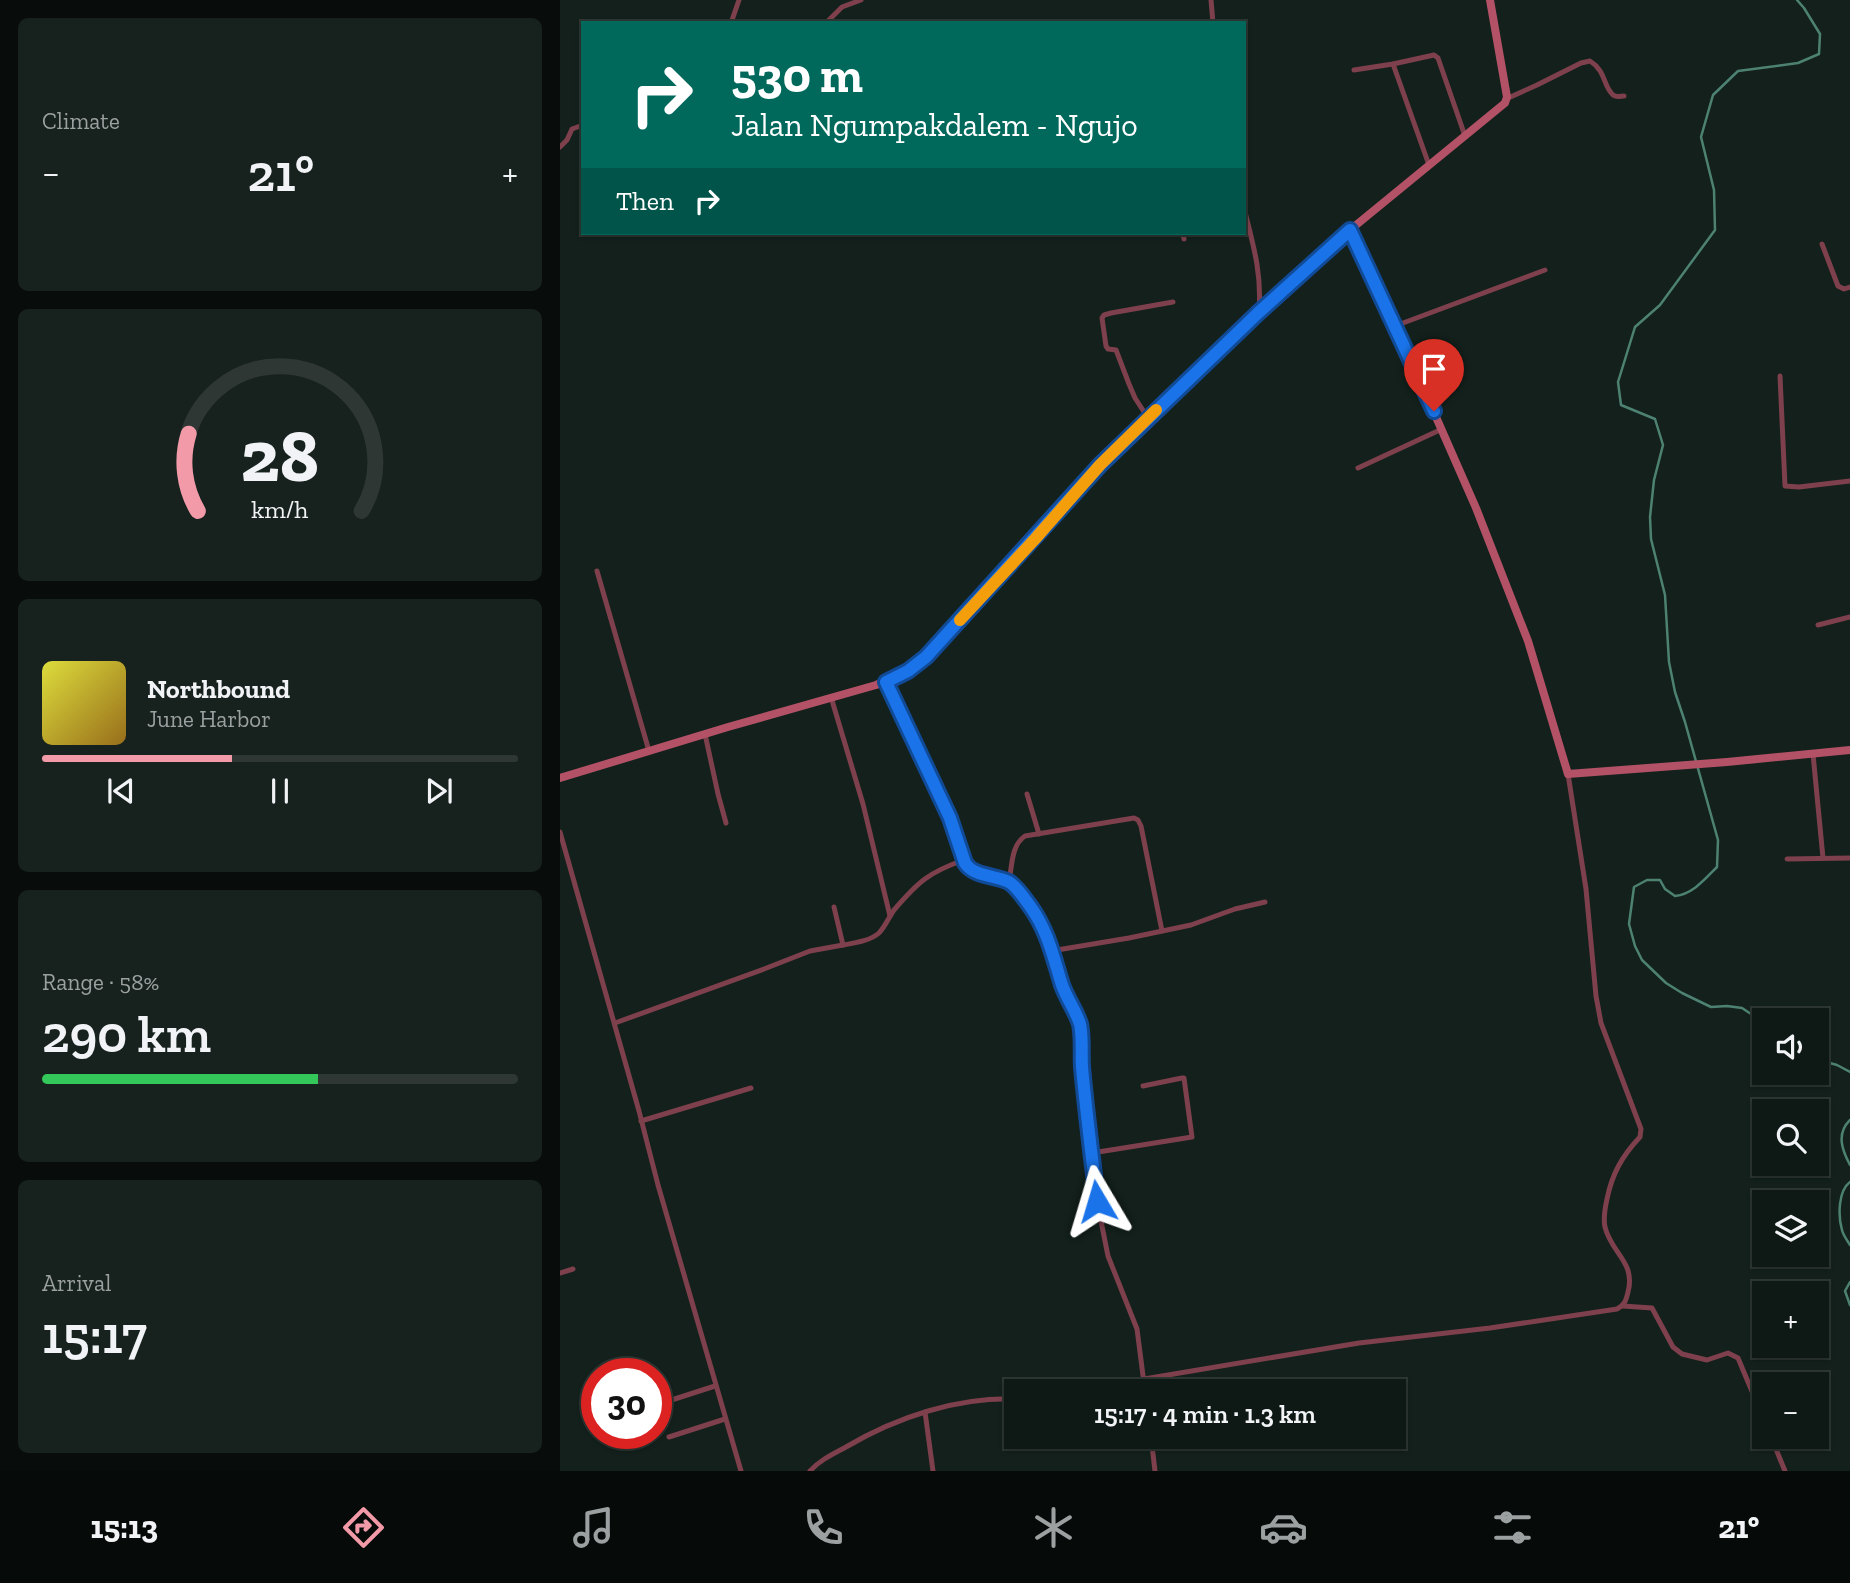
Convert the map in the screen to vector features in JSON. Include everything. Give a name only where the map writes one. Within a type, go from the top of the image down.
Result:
[{"type":"street","points":[[732,21],[738,0]]},
{"type":"street","points":[[828,21],[842,7],[860,0]]},
{"type":"street","points":[[1212,0],[1213,21]]},
{"type":"street","points":[[1490,0],[1506,99]]},
{"type":"street","points":[[1354,70],[1434,55],[1438,58],[1465,136]]},
{"type":"street","points":[[560,778],[886,682],[908,671],[926,657],[1100,465],[1148,418],[1350,230],[1499,109],[1506,99],[1581,62],[1590,61],[1600,68],[1613,94],[1617,97],[1624,96]]},
{"type":"street","points":[[1393,64],[1429,165]]},
{"type":"street","points":[[560,148],[571,131],[581,126]]},
{"type":"street","points":[[1246,216],[1258,267],[1258,313]]},
{"type":"street","points":[[1350,230],[1476,508],[1528,641],[1568,774],[1586,889],[1601,1023],[1641,1129],[1640,1137],[1618,1164],[1605,1209],[1605,1228],[1629,1270],[1629,1289],[1623,1306]]},
{"type":"street","points":[[1822,244],[1838,286],[1850,288]]},
{"type":"street","points":[[1395,326],[1545,270]]},
{"type":"street","points":[[1148,418],[1135,398],[1116,350],[1106,346],[1102,318],[1111,313],[1173,302]]},
{"type":"street","points":[[1780,376],[1785,486],[1850,481]]},
{"type":"street","points":[[1358,468],[1442,429]]},
{"type":"street","points":[[597,572],[649,751]]},
{"type":"street","points":[[1818,625],[1850,617]]},
{"type":"street","points":[[886,682],[950,818],[964,860],[975,872],[1009,882],[1030,906],[1044,928],[1063,989],[1080,1025],[1097,1201],[1108,1256],[1137,1329],[1144,1379],[1346,1345],[1502,1327],[1623,1306],[1651,1308],[1673,1347],[1682,1354],[1707,1360],[1728,1353],[1738,1358],[1752,1391]]},
{"type":"street","points":[[831,697],[863,804],[890,916]]},
{"type":"street","points":[[705,734],[726,822]]},
{"type":"street","points":[[1568,774],[1850,750]]},
{"type":"street","points":[[1813,754],[1823,858]]},
{"type":"street","points":[[1027,794],[1039,834]]},
{"type":"street","points":[[1009,882],[1016,846],[1025,836],[1134,818],[1138,820],[1162,931]]},
{"type":"street","points":[[560,832],[615,1023],[657,1185],[740,1471]]},
{"type":"street","points":[[1787,859],[1850,858]]},
{"type":"street","points":[[615,1023],[810,951],[863,940],[879,933],[917,885],[930,874],[964,860]]},
{"type":"street","points":[[1051,951],[1191,925],[1234,909],[1265,902]]},
{"type":"street","points":[[834,907],[843,945]]},
{"type":"street","points":[[1092,1153],[1192,1137],[1184,1079],[1143,1086]]},
{"type":"street","points":[[641,1121],[751,1088]]},
{"type":"street","points":[[560,1273],[573,1269]]},
{"type":"street","points":[[672,1400],[715,1386]]},
{"type":"street","points":[[810,1471],[817,1463],[867,1434],[903,1418],[990,1398],[1004,1399]]},
{"type":"street","points":[[925,1412],[933,1471]]},
{"type":"street","points":[[672,1436],[725,1419]]},
{"type":"street","points":[[1152,1449],[1155,1471]]},
{"type":"street","points":[[1776,1449],[1785,1471]]},
{"type":"street","points":[[817,1463],[819,1471]]},
{"type":"waterway","points":[[1752,1015],[1742,1008],[1711,1007],[1666,983],[1642,960],[1629,924],[1634,887],[1647,880],[1660,880],[1665,889],[1675,896],[1687,892],[1717,867],[1718,840],[1675,692],[1669,662],[1665,595],[1651,539],[1650,517],[1654,480],[1663,445],[1655,419],[1621,405],[1618,382],[1635,327],[1660,305],[1715,230],[1714,190],[1701,137],[1713,95],[1738,71],[1798,63],[1819,54],[1820,34],[1797,0]]},
{"type":"waterway","points":[[1829,1063],[1850,1072]]},
{"type":"waterway","points":[[1850,1120],[1842,1136],[1843,1148],[1850,1165]]},
{"type":"waterway","points":[[1850,1182],[1843,1191],[1840,1211],[1843,1232],[1850,1245]]},
{"type":"waterway","points":[[1850,1282],[1845,1291],[1850,1305]]},
{"type":"slow traffic","points":[[960,620],[1100,465],[1156,410]]},
{"type":"route","points":[[1097,1201],[1080,1025],[1063,989],[1048,936],[1015,887],[1009,882],[975,872],[965,863],[950,818],[886,682],[908,671],[926,657],[1100,465],[1258,313],[1350,230],[1434,411]]}]
